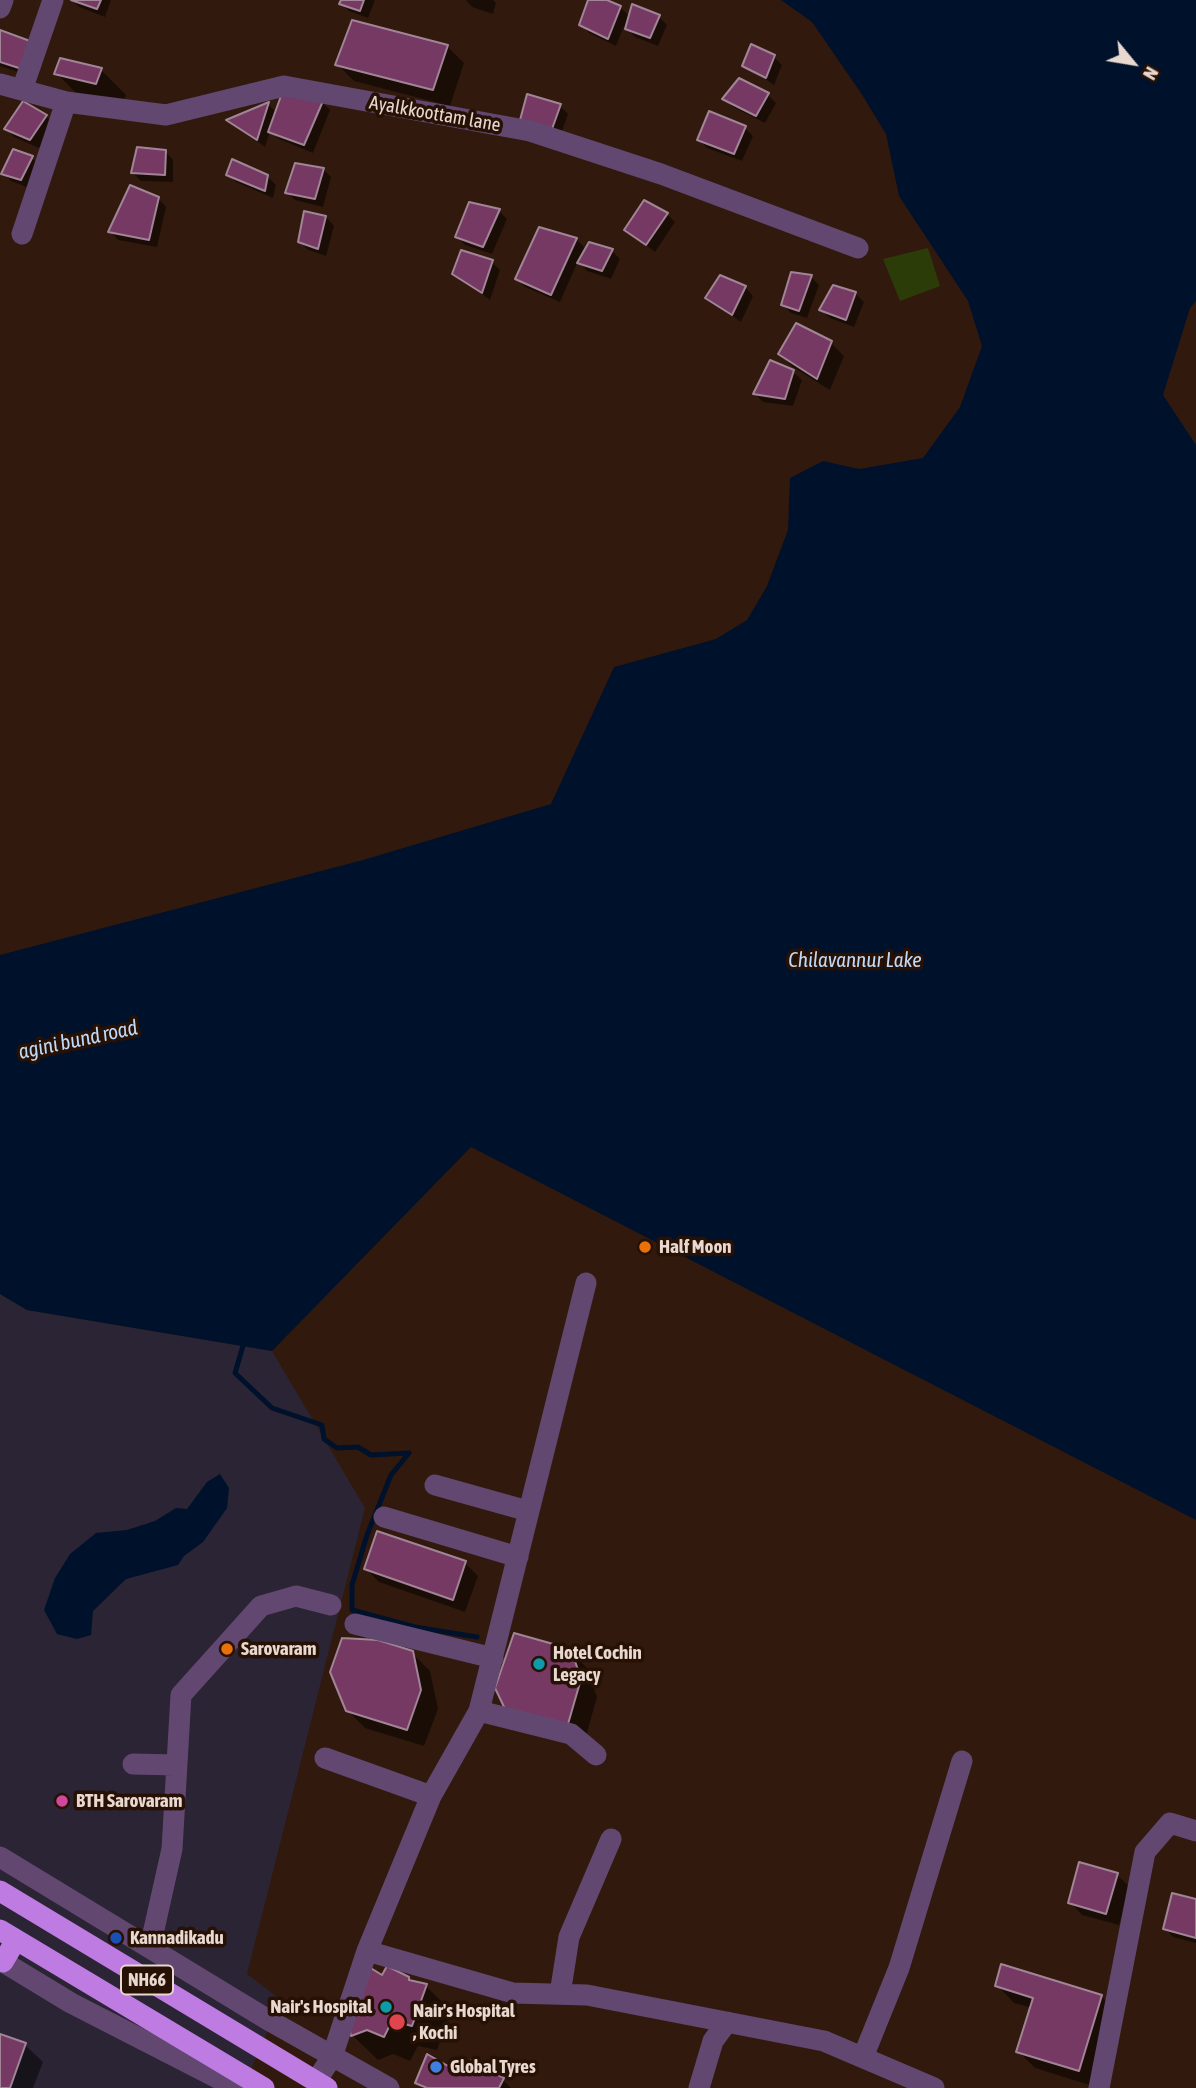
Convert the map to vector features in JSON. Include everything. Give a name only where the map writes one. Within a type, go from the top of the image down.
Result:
[{"type":"highway","name":"NH66","points":[[0,1891],[321,2085]]},
{"type":"highway","name":"NH66","points":[[8,1935],[264,2088]]},
{"type":"highway","points":[[1,1961],[8,1935]]},
{"type":"street","points":[[0,8],[3,0]]},
{"type":"street","points":[[22,90],[53,0]]},
{"type":"street","name":"Ayalkkoottam lane","points":[[0,84],[66,102],[166,115],[284,86],[530,131],[661,174],[858,248]]},
{"type":"street","points":[[22,234],[66,102]]},
{"type":"street","points":[[321,2085],[367,1951],[431,1796],[479,1711],[586,1283]]},
{"type":"street","points":[[435,1485],[528,1511]]},
{"type":"street","points":[[384,1517],[518,1557]]},
{"type":"street","points":[[150,1947],[172,1849],[181,1695],[261,1606],[296,1596],[331,1605]]},
{"type":"street","points":[[355,1624],[492,1658]]},
{"type":"street","points":[[479,1711],[571,1734],[596,1755]]},
{"type":"street","points":[[325,1758],[431,1796]]},
{"type":"street","points":[[863,2057],[899,1968],[962,1761]]},
{"type":"street","points":[[133,1764],[175,1765]]},
{"type":"street","points":[[1099,2088],[1144,1852],[1170,1823],[1196,1831]]},
{"type":"street","points":[[560,1994],[569,1937],[611,1839]]},
{"type":"street","points":[[0,1857],[332,2057],[389,2088]]},
{"type":"street","points":[[367,1951],[513,1993],[587,1995],[824,2041],[933,2088]]},
{"type":"street","points":[[1,1961],[71,2003],[237,2088]]},
{"type":"street","points":[[699,2088],[712,2041],[727,2022]]},
{"type":"shaded area","points":[[0,1294],[27,1310],[272,1351],[365,1508],[247,1974],[281,2000],[243,2088],[0,2088]]},
{"type":"green space","points":[[928,248],[940,286],[900,301],[883,259]]},
{"type":"water","name":"Chilavannur Lake","points":[[781,0],[1196,0],[1196,301],[1190,308],[1163,395],[1196,445],[1196,1520],[471,1147],[272,1351],[27,1310],[0,1294],[0,955],[363,860],[551,804],[614,667],[716,639],[747,620],[767,586],[788,530],[790,478],[823,461],[859,469],[923,458],[960,407],[982,346],[968,301],[899,196],[886,134],[861,93],[812,22]]},
{"type":"water","points":[[220,1474],[229,1488],[227,1508],[203,1542],[184,1556],[178,1565],[126,1579],[93,1611],[91,1635],[77,1639],[57,1634],[44,1610],[55,1578],[70,1554],[96,1533],[127,1530],[155,1521],[176,1508],[187,1509],[207,1482]]},
{"type":"building","points":[[71,0],[101,0],[97,9]]},
{"type":"building","points":[[341,0],[364,0],[360,11],[339,4]]},
{"type":"building","points":[[588,0],[607,0],[621,6],[608,39],[579,25]]},
{"type":"building","points":[[632,4],[660,15],[650,38],[625,29]]},
{"type":"building","points":[[352,20],[448,45],[433,90],[335,65]]},
{"type":"building","points":[[0,30],[30,41],[22,69],[0,62]]},
{"type":"building","points":[[751,44],[775,55],[766,78],[742,66]]},
{"type":"building","points":[[60,58],[102,68],[96,84],[54,74]]},
{"type":"building","points":[[739,78],[769,93],[756,116],[722,99]]},
{"type":"building","points":[[282,93],[323,101],[304,145],[268,132]]},
{"type":"building","points":[[527,94],[561,104],[552,129],[520,120]]},
{"type":"building","points":[[23,101],[47,115],[30,140],[4,129]]},
{"type":"building","points":[[269,102],[257,140],[226,120]]},
{"type":"building","points":[[709,111],[746,126],[734,154],[697,140]]},
{"type":"building","points":[[137,147],[166,150],[165,175],[131,173]]},
{"type":"building","points":[[13,149],[33,156],[21,180],[1,174]]},
{"type":"building","points":[[232,159],[268,175],[265,191],[226,175]]},
{"type":"building","points":[[295,163],[324,168],[315,199],[285,193]]},
{"type":"building","points":[[130,185],[159,197],[149,240],[108,232]]},
{"type":"building","points":[[644,200],[668,213],[646,245],[624,230]]},
{"type":"building","points":[[469,202],[500,209],[483,247],[455,237]]},
{"type":"building","points":[[304,211],[326,216],[318,249],[298,242]]},
{"type":"building","points":[[539,227],[577,238],[551,295],[515,279]]},
{"type":"building","points":[[589,242],[613,249],[602,271],[577,263]]},
{"type":"building","points":[[461,250],[493,260],[482,293],[452,274]]},
{"type":"building","points":[[791,272],[812,275],[799,311],[781,305]]},
{"type":"building","points":[[720,275],[746,286],[732,315],[705,298]]},
{"type":"building","points":[[833,285],[856,292],[846,320],[819,310]]},
{"type":"building","points":[[796,323],[832,341],[817,379],[778,354]]},
{"type":"building","points":[[770,360],[794,370],[785,399],[753,394]]},
{"type":"building","points":[[377,1531],[466,1561],[453,1600],[364,1569]]},
{"type":"building","name":"Hotel Cochin Legacy","points":[[514,1633],[571,1649],[581,1679],[568,1724],[505,1709],[495,1688]]},
{"type":"building","points":[[342,1638],[378,1640],[413,1651],[421,1690],[407,1730],[346,1711],[330,1672]]},
{"type":"building","points":[[1079,1862],[1118,1873],[1106,1914],[1068,1903]]},
{"type":"building","points":[[1172,1893],[1196,1899],[1196,1938],[1163,1929]]},
{"type":"building","points":[[1001,1964],[1102,1995],[1079,2071],[1016,2052],[1033,1998],[995,1986]]},
{"type":"building","name":"Nair's Hospital","points":[[387,1966],[409,1977],[409,1980],[427,1984],[412,2026],[392,2021],[384,2037],[367,2030],[351,2036],[348,2022],[369,1967],[382,1975]]},
{"type":"building","points":[[0,2034],[26,2043],[10,2088],[0,2088]]},
{"type":"building","name":"Global Tyres","points":[[427,2054],[462,2074],[471,2060],[504,2078],[499,2088],[427,2088],[415,2083]]},
{"type":"waterway","points":[[245,1339],[235,1373],[272,1408],[322,1425],[324,1439],[337,1448],[358,1447],[371,1455],[409,1453],[391,1475],[367,1535],[352,1585],[352,1610],[415,1627],[477,1637]]},
{"type":"place","name":"Half Moon","points":[[645,1247]]},
{"type":"place","name":"Sarovaram","points":[[227,1649]]},
{"type":"place","name":"Hotel Cochin Legacy","points":[[539,1664]]},
{"type":"place","name":"BTH Sarovaram","points":[[62,1801]]},
{"type":"place","name":"Kannadikadu","points":[[116,1938]]},
{"type":"place","name":"Nair's Hospital","points":[[386,2007]]},
{"type":"place","name":"Nair's Hospital , Kochi","points":[[397,2022]]},
{"type":"place","name":"Global Tyres","points":[[436,2067]]},
{"type":"water label","name":"agini bund road","points":[[78,1040]]}]
